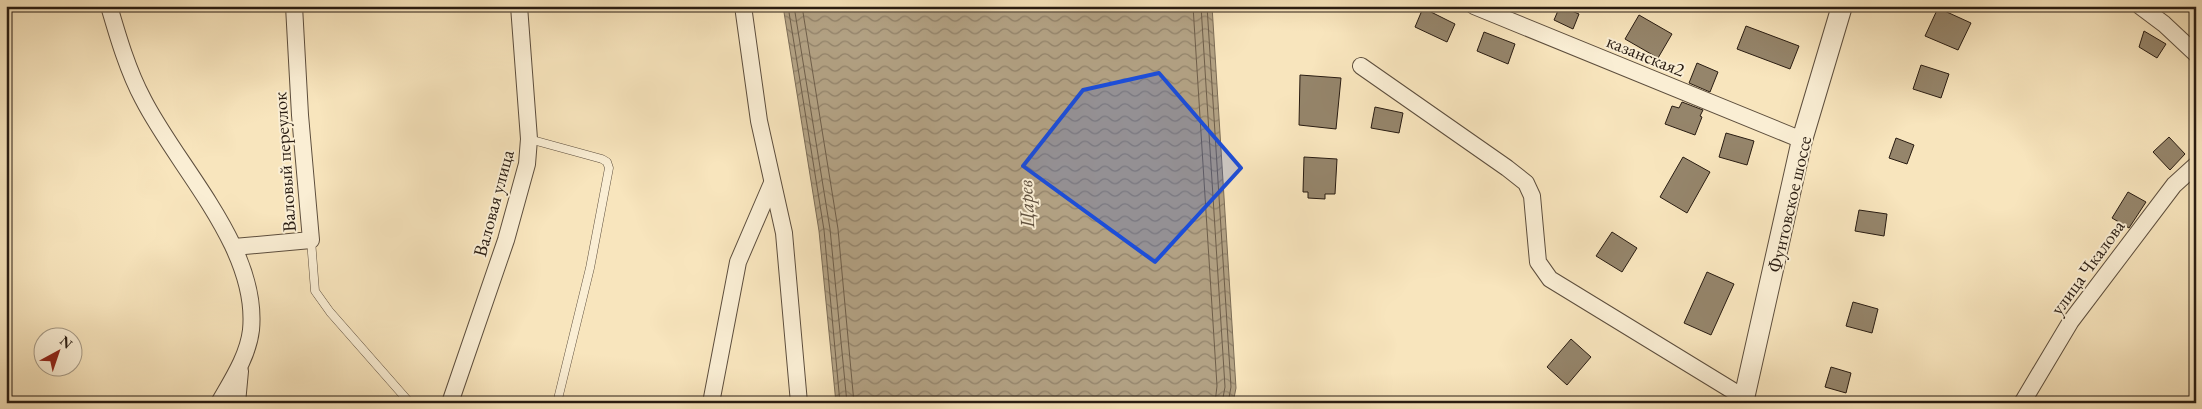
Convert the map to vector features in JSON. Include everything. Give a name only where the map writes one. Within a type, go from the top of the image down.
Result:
[{"type":"street","points":[[109,6],[143,100],[234,248],[248,292],[251,312],[250,331],[241,364],[237,403]]},
{"type":"street","name":"Валовый переулок","points":[[234,248],[311,240],[300,115],[294,6]]},
{"type":"street","name":"Валовая улица","points":[[450,403],[506,240],[527,164],[529,139],[519,6]]},
{"type":"street","points":[[743,6],[759,121],[784,233],[799,403]]},
{"type":"street","name":"казанская2","points":[[1474,6],[1802,140]]},
{"type":"street","name":"Фунтовское шоссе","points":[[1743,400],[1802,140],[1842,6]]},
{"type":"street","points":[[2140,6],[2164,24],[2196,54]]},
{"type":"street","points":[[1361,66],[1526,183],[1535,208],[1538,262],[1550,279],[1743,400]]},
{"type":"street","name":"улица Чкалова","points":[[2022,403],[2071,321],[2174,185],[2196,165]]},
{"type":"street","points":[[711,403],[738,262],[772,183]]},
{"type":"street","points":[[219,403],[241,364]]},
{"type":"lane","points":[[529,139],[602,159],[607,162],[609,168],[590,268],[557,403]]},
{"type":"lane","points":[[311,240],[316,291],[330,312],[410,403]]},
{"type":"highlighted area","points":[[1159,73],[1241,168],[1155,262],[1023,166],[1083,90]]},
{"type":"water","name":"Царев","points":[[783,6],[1212,6],[1236,388],[1233,403],[836,403],[819,231]]},
{"type":"building","points":[[1560,6],[1579,14],[1573,29],[1554,20]]},
{"type":"building","points":[[1423,8],[1455,24],[1447,42],[1415,27]]},
{"type":"building","points":[[1938,8],[1971,23],[1958,50],[1925,36]]},
{"type":"building","points":[[1639,15],[1672,34],[1658,58],[1625,39]]},
{"type":"building","points":[[1746,26],[1799,46],[1790,69],[1737,49]]},
{"type":"building","points":[[2144,31],[2166,44],[2157,58],[2139,47]]},
{"type":"building","points":[[1484,32],[1515,44],[1508,64],[1477,51]]},
{"type":"building","points":[[1697,63],[1718,72],[1710,92],[1689,83]]},
{"type":"building","points":[[1921,65],[1949,74],[1941,98],[1913,89]]},
{"type":"building","points":[[1300,75],[1341,78],[1336,129],[1299,125]]},
{"type":"building","points":[[1682,102],[1703,110],[1695,135],[1665,124],[1672,106],[1679,108]]},
{"type":"building","points":[[1375,107],[1403,113],[1399,133],[1371,128]]},
{"type":"building","points":[[1726,133],[1754,141],[1747,165],[1719,157]]},
{"type":"building","points":[[2169,137],[2185,154],[2170,170],[2153,152]]},
{"type":"building","points":[[1896,138],[1914,145],[1907,164],[1889,158]]},
{"type":"building","points":[[1304,157],[1337,159],[1335,194],[1325,194],[1325,199],[1308,198],[1308,192],[1303,192]]},
{"type":"building","points":[[1683,157],[1710,172],[1687,213],[1660,197]]},
{"type":"building","points":[[2128,192],[2146,202],[2129,228],[2112,218]]},
{"type":"building","points":[[1859,210],[1887,214],[1884,236],[1855,231]]},
{"type":"building","points":[[1612,232],[1637,248],[1622,272],[1596,256]]},
{"type":"building","points":[[1707,272],[1734,284],[1711,335],[1684,323]]},
{"type":"building","points":[[1853,302],[1878,309],[1872,333],[1846,326]]},
{"type":"building","points":[[1571,339],[1591,357],[1567,385],[1547,367]]},
{"type":"building","points":[[1831,367],[1851,373],[1846,393],[1825,387]]}]
